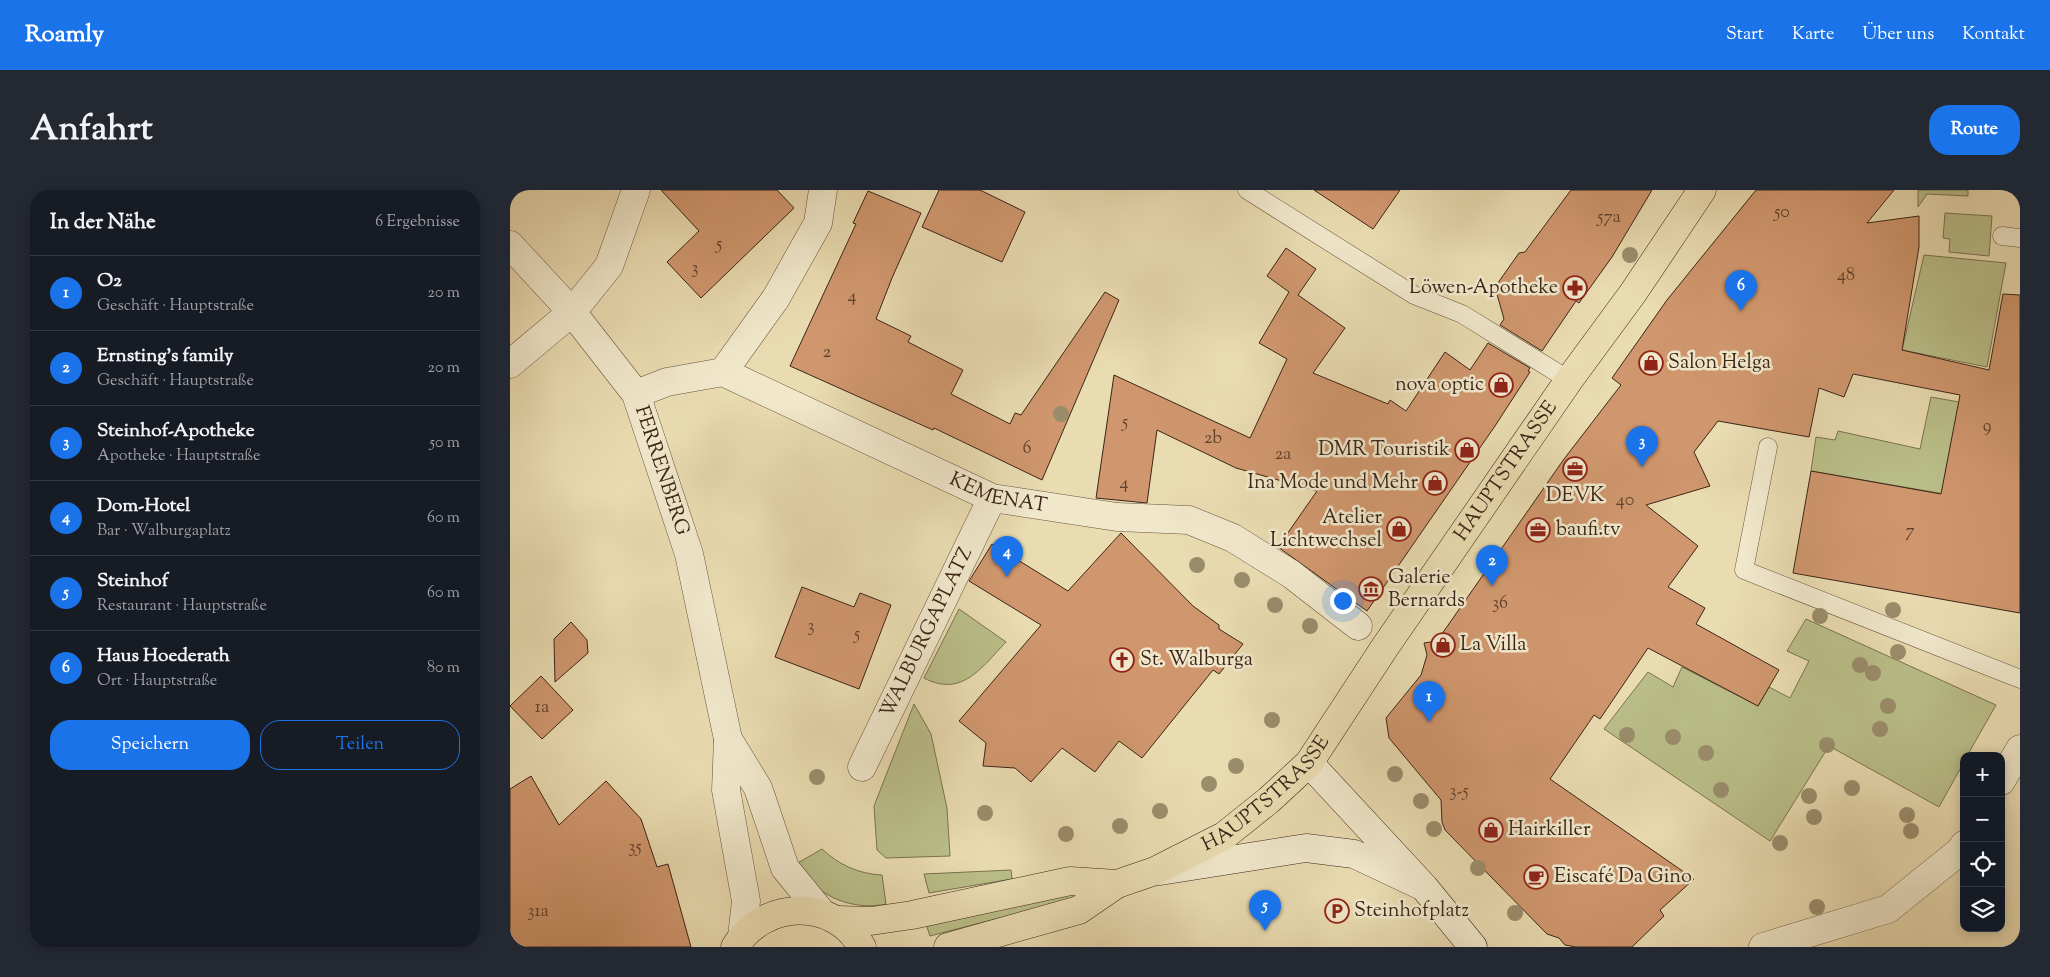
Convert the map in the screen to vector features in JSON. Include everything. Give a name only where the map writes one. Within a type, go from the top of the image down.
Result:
[{"type":"main road","name":"HAUPTSTRASSE","points":[[948,947],[1079,910],[1117,884],[1155,872],[1224,836],[1270,800],[1309,763],[1385,647],[1569,380],[1633,293],[1702,190]]},
{"type":"main road","name":"HAUPTSTRASSE","points":[[738,942],[758,922],[777,912],[799,909],[829,916],[871,921],[912,915],[1070,880],[1117,884]]},
{"type":"main road","points":[[829,916],[856,936],[862,947]]},
{"type":"street","points":[[510,364],[572,312],[609,266],[636,190]]},
{"type":"street","points":[[636,394],[667,382],[723,372],[776,298],[818,223],[823,190]]},
{"type":"street","name":"FERRENBERG","points":[[510,245],[572,312],[636,394],[689,554],[728,739],[726,790],[746,901],[738,942]]},
{"type":"street","name":"KEMENAT","points":[[723,372],[992,498],[1117,517],[1189,520],[1233,538],[1291,574],[1358,626]]},
{"type":"street","name":"WALBURGAPLATZ","points":[[862,767],[992,498]]},
{"type":"street","name":"FERRENBERG","points":[[728,739],[758,788],[785,868],[829,916]]},
{"type":"street","points":[[2005,774],[2020,749]]},
{"type":"street","points":[[1309,763],[1424,887],[1473,947]]},
{"type":"street","points":[[1155,872],[1306,848],[1354,854],[1424,887]]},
{"type":"street","points":[[1763,947],[1888,909],[1960,852]]},
{"type":"lane","points":[[1247,190],[1414,295],[1462,314],[1569,380]]},
{"type":"lane","points":[[2002,236],[2020,238]]},
{"type":"lane","points":[[1768,447],[1744,570],[2020,679]]},
{"type":"green space","points":[[1918,190],[1968,190],[1968,196],[1927,194],[1918,207]]},
{"type":"green space","points":[[1945,213],[1992,216],[1989,256],[1949,252],[1950,239],[1943,238]]},
{"type":"green space","points":[[1924,255],[2006,263],[1987,367],[1902,350]]},
{"type":"green space","points":[[1931,397],[1959,402],[2020,507],[1811,471],[1816,437],[1835,440],[1838,431],[1920,449]]},
{"type":"green space","points":[[959,609],[1006,642],[980,670],[960,682],[949,684],[937,683],[924,678]]},
{"type":"green space","points":[[1806,619],[1996,705],[1969,752],[1960,752],[1960,769],[1939,807],[1829,746],[1770,841],[1604,729],[1648,672],[1673,687],[1682,667],[1758,706],[1769,687],[1790,698],[1809,661],[1787,651]]},
{"type":"green space","points":[[914,704],[931,734],[947,808],[950,856],[886,858],[877,850],[874,806]]},
{"type":"green space","points":[[822,849],[835,860],[850,868],[865,873],[882,875],[886,904],[868,906],[850,904],[833,898],[815,886],[796,864]]},
{"type":"green space","points":[[1011,870],[1012,879],[929,893],[924,874]]},
{"type":"green space","points":[[1074,888],[1076,898],[930,936],[926,924]]},
{"type":"building","points":[[661,190],[777,190],[794,208],[701,298],[667,262],[699,231]]},
{"type":"building","points":[[939,190],[980,190],[1025,212],[1002,262],[922,227]]},
{"type":"building","points":[[1314,190],[1400,190],[1373,229]]},
{"type":"building","points":[[1571,190],[1652,190],[1612,257],[1579,303],[1576,301],[1542,351],[1500,325],[1504,319],[1495,287],[1519,253],[1525,252]]},
{"type":"building","points":[[1756,190],[1894,190],[1867,223],[1919,216],[1919,247],[1902,350],[1989,370],[2003,294],[2020,295],[2020,613],[1793,573],[1811,471],[1941,494],[1960,395],[1853,374],[1844,397],[1819,388],[1809,437],[1718,421],[1694,452],[1710,486],[1646,505],[1698,546],[1668,587],[1705,608],[1696,624],[1779,670],[1758,706],[1648,648],[1600,719],[1594,715],[1550,779],[1694,879],[1660,910],[1664,916],[1632,947],[1576,947],[1565,945],[1559,938],[1547,934],[1445,830],[1442,822],[1441,800],[1389,738],[1386,718],[1421,675],[1427,655],[1424,643],[1437,641],[1564,459],[1621,385],[1612,378],[1667,300]]},
{"type":"building","points":[[868,191],[921,213],[876,319],[911,336],[908,342],[963,370],[951,394],[1010,424],[1015,413],[1021,415],[1105,292],[1119,300],[1042,480],[934,428],[933,430],[790,366],[856,224],[853,223]]},
{"type":"building","points":[[1286,248],[1316,269],[1298,295],[1345,328],[1313,373],[1388,404],[1390,400],[1406,411],[1445,352],[1470,370],[1488,343],[1530,368],[1528,371],[1530,372],[1495,426],[1367,611],[1278,547],[1317,491],[1236,468],[1157,430],[1147,503],[1096,498],[1114,375],[1250,438],[1287,359],[1259,343],[1289,292],[1267,276]]},
{"type":"building","name":"St. Walburga","points":[[1121,533],[1193,606],[1219,625],[1219,629],[1243,644],[1219,674],[1213,670],[1142,758],[1119,741],[1095,772],[1062,748],[1031,782],[1015,768],[983,766],[986,743],[959,721],[1041,625],[969,581],[992,544],[1068,591]]},
{"type":"building","points":[[802,587],[854,607],[860,593],[891,605],[859,689],[775,657]]},
{"type":"building","points":[[571,622],[587,640],[588,653],[555,682],[554,639]]},
{"type":"building","points":[[541,676],[573,710],[542,739],[510,706]]},
{"type":"building","points":[[531,776],[559,825],[606,781],[641,819],[657,867],[668,864],[691,947],[510,947],[510,789]]},
{"type":"place","name":"Löwen-Apotheke","points":[[1575,288]]},
{"type":"place","name":"Haus Hoederath","points":[[1741,311]]},
{"type":"place","name":"Salon Helga","points":[[1651,363]]},
{"type":"place","name":"nova optic","points":[[1501,385]]},
{"type":"place","name":"DMR Touristik","points":[[1467,450]]},
{"type":"place","name":"Steinhof-Apotheke","points":[[1642,467]]},
{"type":"place","name":"DEVK","points":[[1575,469]]},
{"type":"place","name":"Ina Mode und Mehr","points":[[1435,483]]},
{"type":"place","name":"Atelier Lichtwechsel","points":[[1399,529]]},
{"type":"place","name":"baufi.tv","points":[[1538,530]]},
{"type":"place","name":"Dom-Hotel","points":[[1007,577]]},
{"type":"place","name":"Ernsting's family","points":[[1492,586]]},
{"type":"place","name":"Galerie Bernards","points":[[1371,589]]},
{"type":"place","name":"La Villa","points":[[1443,645]]},
{"type":"place","name":"St. Walburga","points":[[1122,660]]},
{"type":"place","name":"O2","points":[[1429,722]]},
{"type":"place","name":"Hairkiller","points":[[1491,830]]},
{"type":"place","name":"Eiscafé Da Gino","points":[[1536,877]]},
{"type":"place","name":"Steinhofplatz","points":[[1337,911]]},
{"type":"place","name":"Steinhof","points":[[1265,931]]}]
